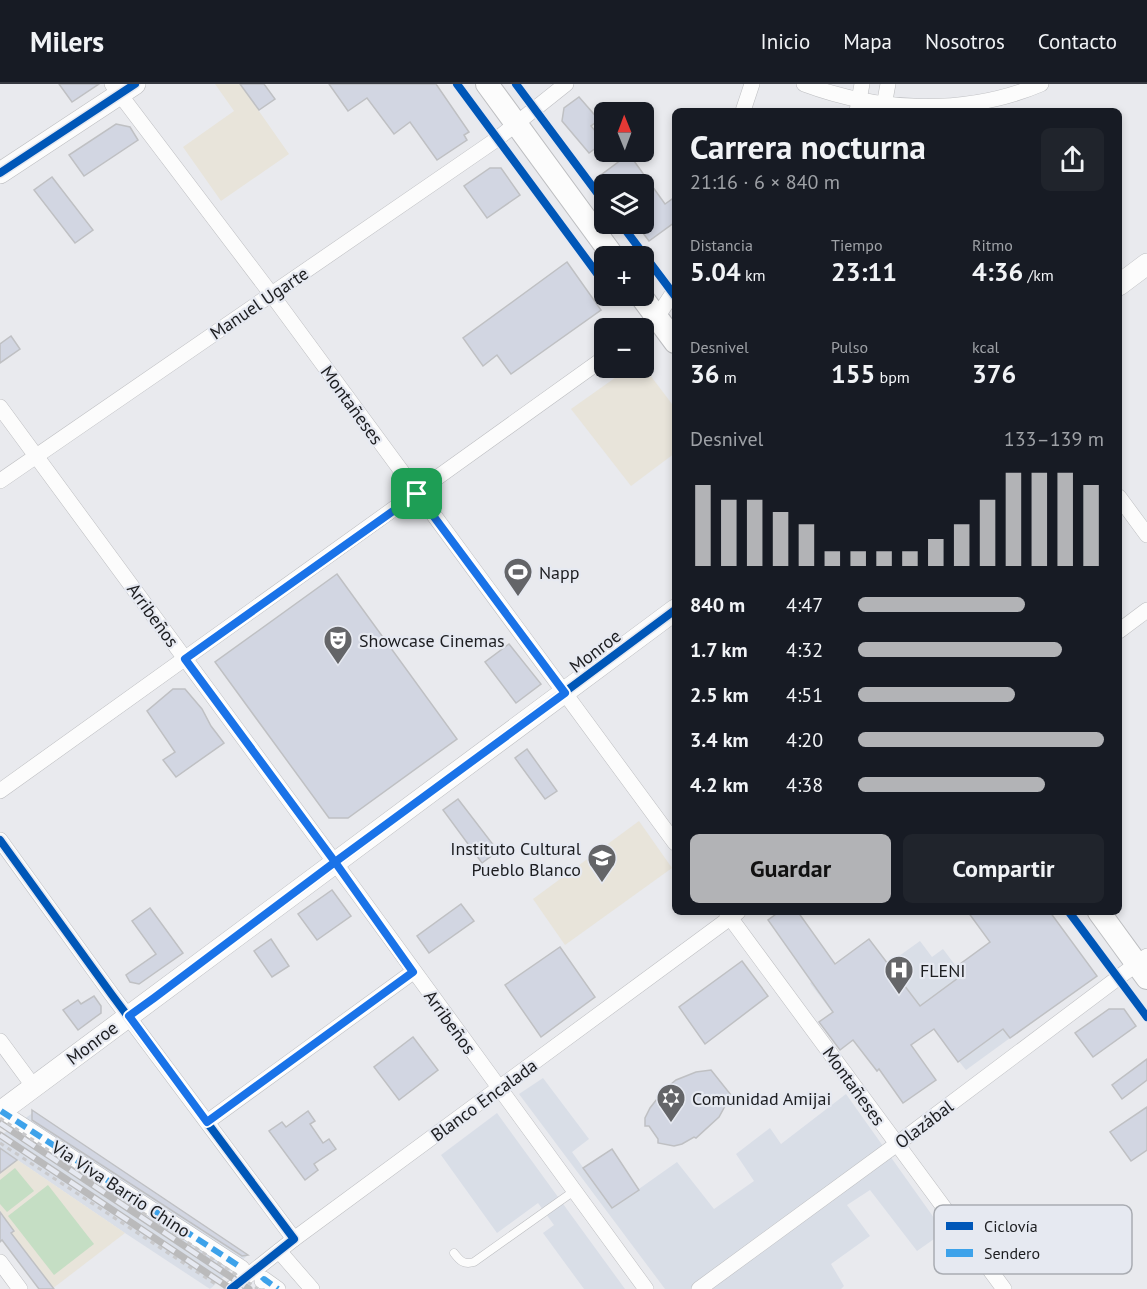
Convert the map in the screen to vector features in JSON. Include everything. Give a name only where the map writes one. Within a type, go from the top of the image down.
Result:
[{"type":"main road","points":[[487,84],[606,246]]},
{"type":"main road","points":[[0,173],[122,87]]},
{"type":"main road","points":[[1122,283],[1147,264]]},
{"type":"main road","points":[[654,326],[672,340]]},
{"type":"main road","name":"Monroe","points":[[0,1114],[672,612]]},
{"type":"main road","points":[[1102,915],[1144,966]]},
{"type":"street","name":"Manuel Ugarte","points":[[0,481],[517,124],[566,84]]},
{"type":"street","points":[[744,108],[752,84]]},
{"type":"street","points":[[804,84],[858,106],[884,108],[1000,104],[1041,84]]},
{"type":"street","points":[[858,106],[862,84]]},
{"type":"street","points":[[884,108],[888,84]]},
{"type":"street","name":"Montañeses","points":[[122,87],[417,494],[672,839]]},
{"type":"street","points":[[654,318],[672,294]]},
{"type":"street","points":[[0,791],[594,365]]},
{"type":"street","name":"Arribeños","points":[[0,407],[646,1289]]},
{"type":"street","points":[[1122,501],[1147,535]]},
{"type":"street","points":[[1122,629],[1147,610]]},
{"type":"street","points":[[0,840],[294,1239]]},
{"type":"street","name":"Blanco Encalada","points":[[231,1289],[294,1239],[499,1090],[731,915]]},
{"type":"street","name":"Montañeses","points":[[733,915],[942,1205]]},
{"type":"street","name":"Olazábal","points":[[699,1289],[1144,966]]},
{"type":"street","points":[[207,1122],[413,972]]},
{"type":"street","points":[[0,1041],[34,1087]]},
{"type":"street","name":"Via Viva Barrio Chino","points":[[0,1114],[242,1268]]},
{"type":"street","points":[[279,1251],[312,1289]]},
{"type":"street","points":[[0,1262],[20,1289]]},
{"type":"street","name":"Montañeses","points":[[993,1274],[1004,1289]]},
{"type":"street","points":[[260,1285],[264,1279],[278,1289]]},
{"type":"lane","points":[[454,1253],[461,1262],[468,1264],[474,1262],[574,1191]]},
{"type":"path","points":[[0,1114],[260,1285]]},
{"type":"path","points":[[0,1143],[223,1289]]},
{"type":"shaded area","points":[[215,84],[240,84],[289,154],[221,201],[183,147],[234,111]]},
{"type":"shaded area","points":[[615,378],[652,378],[672,404],[672,455],[631,486],[571,409]]},
{"type":"shaded area","name":"Instituto Cultural Pueblo Blanco","points":[[639,821],[672,868],[565,945],[533,899]]},
{"type":"shaded area","name":"FLENI","points":[[869,939],[888,964],[920,941],[932,957],[943,949],[1010,1038],[966,1070],[933,1029],[877,1071],[810,983]]},
{"type":"shaded area","points":[[543,1078],[589,1139],[572,1152],[612,1208],[677,1162],[714,1209],[754,1181],[736,1154],[770,1128],[781,1144],[846,1094],[934,1218],[934,1239],[917,1251],[870,1190],[847,1205],[870,1236],[831,1264],[844,1286],[841,1289],[665,1289],[519,1094]]},
{"type":"shaded area","points":[[34,1112],[248,1255],[210,1289],[125,1233],[0,1148],[0,1136]]},
{"type":"shaded area","points":[[497,1113],[625,1289],[584,1289],[543,1233],[554,1225],[538,1203],[497,1233],[441,1155]]},
{"type":"shaded area","points":[[0,1148],[125,1233],[52,1289],[39,1289],[0,1237]]},
{"type":"green space","points":[[15,1168],[34,1191],[7,1212],[0,1204],[0,1180]]},
{"type":"green space","points":[[48,1185],[94,1244],[54,1275],[8,1216]]},
{"type":"building","points":[[59,84],[99,84],[72,102]]},
{"type":"building","points":[[240,84],[264,84],[275,99],[259,110]]},
{"type":"building","points":[[329,84],[436,84],[469,132],[464,135],[467,140],[437,160],[410,122],[394,134],[367,98],[348,111]]},
{"type":"building","points":[[579,97],[594,114],[594,124],[591,126],[594,130],[594,149],[589,153],[562,121],[564,108]]},
{"type":"building","points":[[116,124],[130,127],[138,140],[84,176],[69,155]]},
{"type":"building","points":[[618,162],[635,162],[643,174],[602,174]]},
{"type":"building","points":[[490,168],[501,168],[520,195],[487,218],[464,186]]},
{"type":"building","points":[[52,177],[93,230],[75,243],[34,190]]},
{"type":"building","points":[[654,189],[665,204],[672,199],[672,224],[649,241],[644,234],[654,234]]},
{"type":"building","points":[[567,262],[594,300],[594,306],[598,306],[601,310],[511,374],[497,355],[483,366],[463,338]]},
{"type":"building","points":[[11,336],[20,349],[0,363],[0,344]]},
{"type":"building","points":[[337,574],[457,739],[348,818],[329,818],[215,662]]},
{"type":"building","points":[[509,644],[541,684],[516,703],[485,662]]},
{"type":"building","points":[[173,689],[185,689],[202,709],[224,743],[176,777],[163,760],[175,752],[147,711]]},
{"type":"building","points":[[527,749],[557,791],[545,799],[515,758]]},
{"type":"building","points":[[458,799],[498,851],[482,863],[443,810]]},
{"type":"building","points":[[332,890],[351,916],[317,940],[298,914]]},
{"type":"building","points":[[461,904],[474,921],[429,953],[417,936]]},
{"type":"building","points":[[150,908],[183,953],[139,984],[130,982],[126,975],[156,954],[132,921]]},
{"type":"building","points":[[775,915],[800,915],[835,964],[869,939],[920,1006],[962,975],[956,967],[990,942],[970,915],[1052,915],[1097,976],[1010,1038],[1003,1029],[958,1062],[934,1029],[911,1045],[936,1080],[903,1103],[879,1069],[877,1071],[853,1040],[840,1050],[819,1022],[833,1012],[768,920]]},
{"type":"building","points":[[271,939],[289,966],[272,977],[254,951]]},
{"type":"building","points":[[560,947],[595,997],[541,1037],[505,985]]},
{"type":"building","points":[[742,961],[768,996],[705,1044],[679,1007]]},
{"type":"building","points":[[94,996],[101,1006],[101,1013],[78,1030],[63,1010],[78,1000],[81,1004]]},
{"type":"building","points":[[1109,1009],[1124,1009],[1136,1026],[1093,1057],[1075,1033]]},
{"type":"building","points":[[413,1037],[438,1070],[399,1100],[374,1067]]},
{"type":"building","points":[[1147,1059],[1147,1080],[1122,1099],[1112,1085]]},
{"type":"building","points":[[711,1070],[731,1095],[719,1117],[696,1138],[682,1144],[674,1146],[658,1143],[658,1139],[649,1126],[645,1126],[645,1118],[650,1108],[664,1090],[676,1080],[696,1072]]},
{"type":"building","points":[[1147,1107],[1147,1150],[1131,1161],[1110,1132]]},
{"type":"building","points":[[32,1110],[248,1255],[242,1256],[32,1120]]},
{"type":"building","points":[[308,1111],[315,1121],[310,1124],[323,1143],[329,1139],[336,1149],[314,1164],[318,1170],[305,1180],[269,1131],[282,1122],[286,1127]]},
{"type":"building","points":[[0,1148],[17,1160],[0,1173]]},
{"type":"building","points":[[612,1149],[639,1190],[612,1208],[583,1168]]},
{"type":"building","points":[[0,1212],[14,1231],[11,1233],[54,1289],[39,1289],[2,1240],[0,1242]]},
{"type":"railway","points":[[0,1123],[249,1289]]},
{"type":"railway","points":[[0,1135],[231,1289]]},
{"type":"marked path","points":[[1,1111],[242,1268]]},
{"type":"marked path","points":[[262,1281],[264,1279],[278,1289]]},
{"type":"cycle path","points":[[0,173],[135,84]]},
{"type":"cycle path","points":[[457,84],[594,269]]},
{"type":"cycle path","points":[[516,84],[594,189]]},
{"type":"cycle path","points":[[628,234],[672,292]]},
{"type":"cycle path","points":[[129,1016],[672,612]]},
{"type":"cycle path","points":[[0,840],[294,1239],[231,1289]]},
{"type":"cycle path","points":[[1071,915],[1147,1017]]},
{"type":"place","name":"Napp","points":[[518,598]]},
{"type":"place","name":"Showcase Cinemas","points":[[338,666]]},
{"type":"place","name":"Instituto Cultural Pueblo Blanco","points":[[602,884]]},
{"type":"place","name":"FLENI","points":[[899,996]]},
{"type":"place","name":"Comunidad Amijai","points":[[671,1124]]},
{"type":"route","points":[[417,494],[185,659],[335,862],[413,972],[207,1122],[129,1016],[335,862],[565,693],[417,494]]}]
